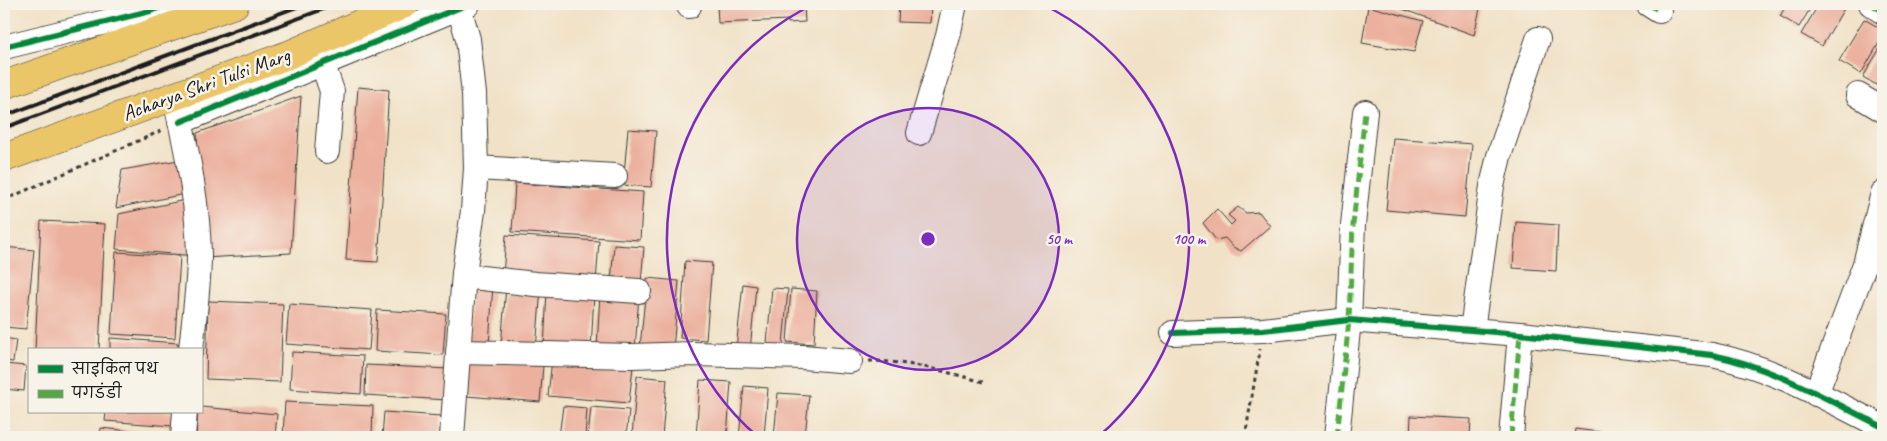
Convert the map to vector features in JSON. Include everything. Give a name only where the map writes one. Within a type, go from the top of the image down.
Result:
[{"type":"highway","points":[[4,85],[154,13],[235,4]]},
{"type":"highway","name":"Acharya Shri Tulsi Marg","points":[[4,158],[288,55],[318,54],[405,4]]},
{"type":"street","points":[[919,133],[948,36],[955,4]]},
{"type":"street","points":[[1871,4],[1883,12]]},
{"type":"street","points":[[180,122],[318,54],[462,5],[473,85],[476,168],[474,211],[464,276],[452,437]]},
{"type":"street","points":[[4,47],[116,12],[154,13]]},
{"type":"street","points":[[1472,330],[1492,186],[1499,156],[1538,39]]},
{"type":"street","points":[[318,54],[332,91],[327,151]]},
{"type":"street","points":[[1858,95],[1883,110]]},
{"type":"street","points":[[175,96],[191,174],[198,236],[198,278],[191,348]]},
{"type":"street","points":[[1337,437],[1348,320],[1353,225],[1365,112]]},
{"type":"street","points":[[476,168],[615,176]]},
{"type":"street","points":[[1816,394],[1876,257],[1883,193]]},
{"type":"street","points":[[464,276],[528,283],[639,291]]},
{"type":"street","points":[[1173,333],[1263,330],[1348,320],[1520,334],[1680,350],[1738,360],[1761,368],[1883,427]]},
{"type":"street","points":[[1511,437],[1520,334]]},
{"type":"street","points":[[458,352],[632,356],[693,354],[803,357],[850,361]]},
{"type":"street","points":[[182,437],[185,414]]},
{"type":"street","points":[[1880,437],[1883,433]]},
{"type":"path","points":[[4,200],[180,122]]},
{"type":"path","points":[[1245,437],[1263,330]]},
{"type":"path","points":[[850,361],[902,364],[949,373],[986,384]]},
{"type":"building","points":[[717,4],[804,4],[805,22],[788,23],[788,20],[718,23]]},
{"type":"building","points":[[899,4],[931,4],[930,23],[898,22]]},
{"type":"building","points":[[1388,4],[1481,4],[1474,35]]},
{"type":"building","points":[[1787,4],[1813,4],[1799,27],[1780,16]]},
{"type":"building","points":[[1819,4],[1846,5],[1822,46],[1801,34]]},
{"type":"building","points":[[1368,6],[1423,21],[1414,52],[1362,43]]},
{"type":"building","points":[[1864,19],[1883,30],[1883,36],[1861,74],[1839,61]]},
{"type":"building","points":[[1883,43],[1883,89],[1863,77]]},
{"type":"building","points":[[358,87],[389,90],[378,262],[346,260]]},
{"type":"building","points":[[301,96],[291,253],[204,258],[197,133]]},
{"type":"building","points":[[628,129],[656,131],[651,187],[623,185]]},
{"type":"building","points":[[1393,138],[1472,144],[1465,217],[1386,210]]},
{"type":"building","points":[[184,159],[190,193],[116,208],[122,170]]},
{"type":"building","points":[[515,183],[643,192],[640,240],[512,232]]},
{"type":"building","points":[[190,199],[195,256],[116,249],[119,214]]},
{"type":"building","points":[[1238,207],[1246,213],[1259,212],[1270,226],[1241,251],[1233,247],[1225,238],[1216,240],[1203,223],[1217,209],[1231,225],[1235,221],[1228,215]]},
{"type":"building","points":[[41,221],[105,224],[99,348],[35,348]]},
{"type":"building","points":[[1516,222],[1558,225],[1556,271],[1513,268]]},
{"type":"building","points":[[506,235],[599,241],[596,283],[503,277]]},
{"type":"building","points":[[614,245],[644,247],[641,284],[611,282]]},
{"type":"building","points":[[4,247],[34,250],[26,329],[4,327]]},
{"type":"building","points":[[116,252],[180,256],[175,338],[111,334]]},
{"type":"building","points":[[685,261],[712,263],[706,340],[680,338]]},
{"type":"building","points":[[647,278],[679,281],[673,350],[640,347]]},
{"type":"building","points":[[472,282],[493,284],[489,345],[468,343]]},
{"type":"building","points":[[743,284],[756,286],[750,351],[736,349]]},
{"type":"building","points":[[506,287],[541,289],[536,349],[501,346]]},
{"type":"building","points":[[772,288],[788,289],[782,356],[766,354]]},
{"type":"building","points":[[791,289],[817,291],[814,344],[787,342]]},
{"type":"building","points":[[547,290],[594,292],[591,351],[544,349]]},
{"type":"building","points":[[600,293],[639,295],[635,350],[597,348]]},
{"type":"building","points":[[208,301],[283,304],[280,382],[206,379]]},
{"type":"building","points":[[289,304],[372,310],[369,350],[286,344]]},
{"type":"building","points":[[377,310],[446,314],[443,355],[375,351]]},
{"type":"building","points":[[4,338],[16,340],[13,362],[4,361]]},
{"type":"building","points":[[110,338],[178,343],[178,348],[110,348]]},
{"type":"building","points":[[292,352],[363,356],[361,394],[290,389]]},
{"type":"building","points":[[552,359],[633,366],[629,403],[548,396]]},
{"type":"building","points":[[468,361],[543,366],[540,402],[466,396]]},
{"type":"building","points":[[4,364],[26,366],[24,391],[4,389]]},
{"type":"building","points":[[366,365],[449,369],[447,400],[365,395]]},
{"type":"building","points":[[637,376],[667,379],[662,437],[632,437]]},
{"type":"building","points":[[700,380],[731,382],[727,437],[696,437]]},
{"type":"building","points":[[744,386],[768,388],[764,437],[739,437]]},
{"type":"building","points":[[778,393],[809,395],[805,437],[774,437]]},
{"type":"building","points":[[285,402],[373,406],[372,437],[283,435]]},
{"type":"building","points":[[563,406],[587,408],[585,437],[559,437]]},
{"type":"building","points":[[202,407],[277,414],[275,437],[196,437],[198,414],[202,414]]},
{"type":"building","points":[[591,407],[629,410],[626,437],[588,437]]},
{"type":"building","points":[[384,412],[441,416],[440,437],[382,437]]},
{"type":"building","points":[[106,414],[174,414],[173,426],[105,421]]},
{"type":"building","points":[[1411,416],[1471,419],[1470,437],[1410,437]]},
{"type":"building","points":[[101,428],[168,435],[168,437],[100,437]]},
{"type":"building","points":[[1575,429],[1630,436],[1630,437],[1574,437]]},
{"type":"railway","points":[[4,116],[305,4]]},
{"type":"railway","points":[[4,128],[337,4]]},
{"type":"marked path","points":[[1648,4],[1659,11]]},
{"type":"marked path","points":[[1871,4],[1883,12]]},
{"type":"marked path","points":[[1337,437],[1349,320],[1353,225],[1365,112]]},
{"type":"marked path","points":[[1511,437],[1520,334]]},
{"type":"cycle path","points":[[4,47],[150,11],[169,4]]},
{"type":"cycle path","points":[[180,122],[468,4]]},
{"type":"cycle path","points":[[1173,333],[1263,330],[1349,320],[1520,334],[1712,355],[1735,360],[1800,385],[1883,427]]}]
